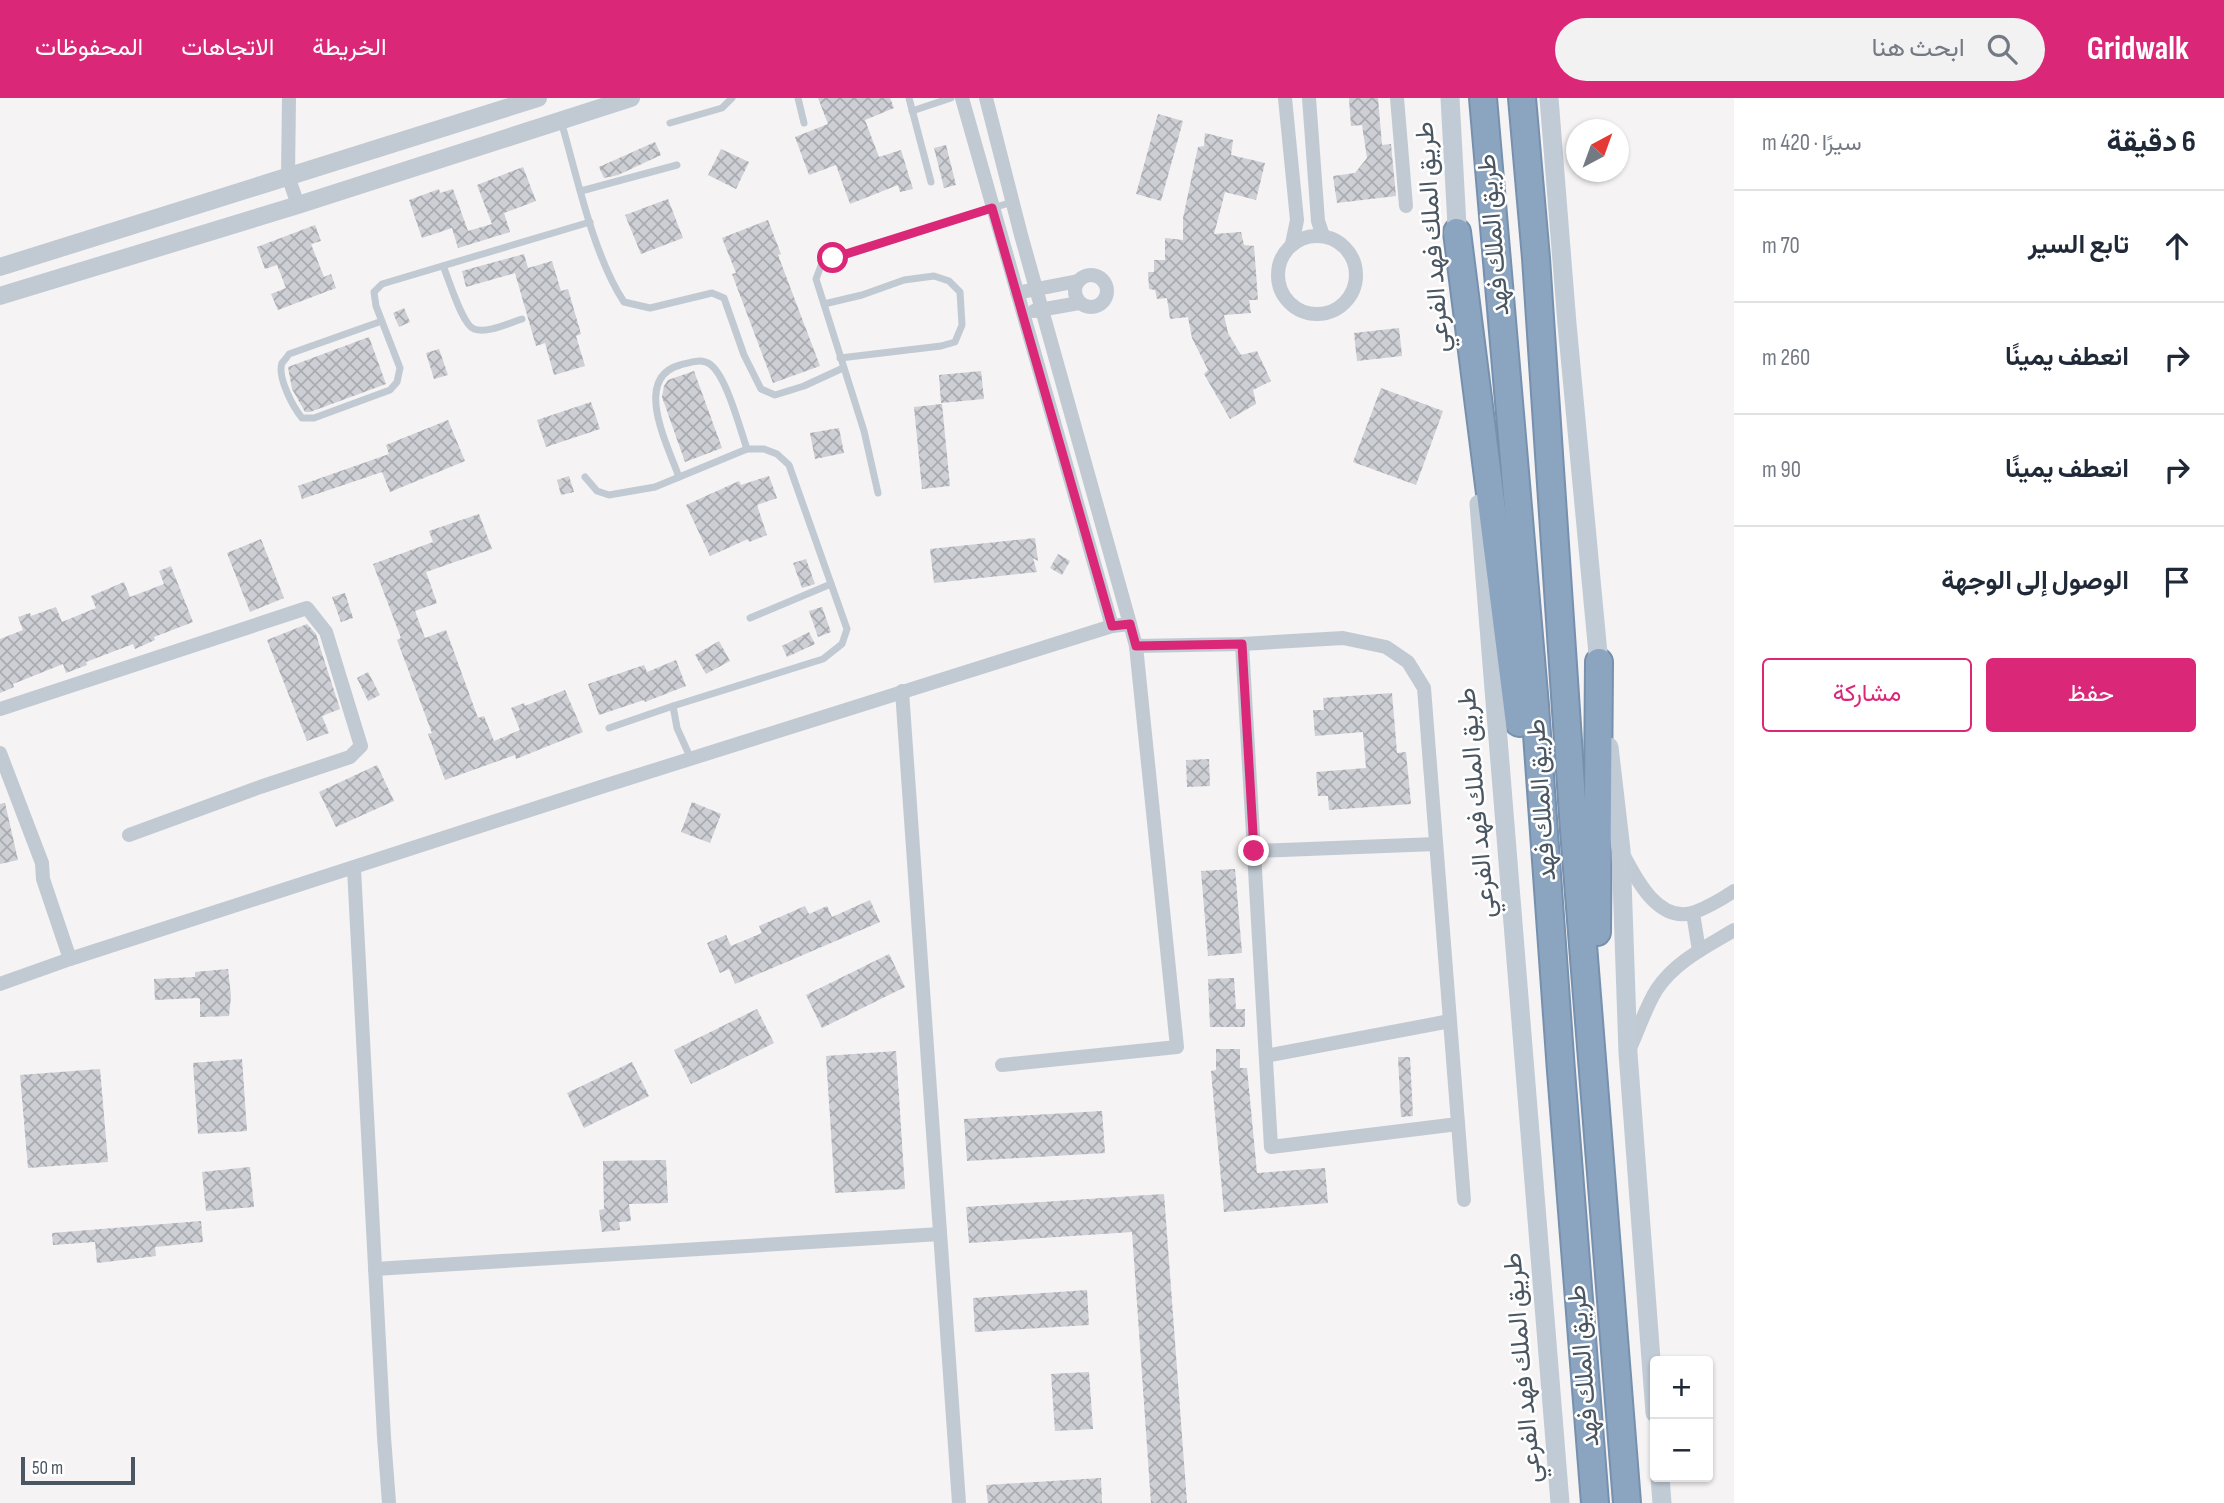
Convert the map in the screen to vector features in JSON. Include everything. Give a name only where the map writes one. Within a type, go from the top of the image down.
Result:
[{"type":"highway","name":"طريق الملك فهد","points":[[1482,98],[1534,692],[1595,1503]]},
{"type":"highway","name":"طريق الملك فهد","points":[[1522,98],[1537,272],[1574,831],[1627,1503]]},
{"type":"highway","points":[[1457,232],[1561,1071]]},
{"type":"highway","points":[[1596,1120],[1599,662]]},
{"type":"main road","name":"طريق الملك فهد الفرعي","points":[[1450,98],[1457,232],[1560,1503]]},
{"type":"main road","points":[[1549,98],[1599,662],[1621,850],[1628,1053],[1651,1356]]},
{"type":"main road","points":[[1552,127],[1560,98]]},
{"type":"main road","points":[[1660,1482],[1662,1503]]},
{"type":"street","points":[[289,98],[288,176],[298,205]]},
{"type":"street","points":[[0,267],[538,98]]},
{"type":"street","points":[[0,296],[298,205],[631,98]]},
{"type":"street","points":[[962,98],[1112,626]]},
{"type":"street","points":[[986,98],[1136,646],[1177,1047],[1002,1065]]},
{"type":"street","points":[[1285,98],[1297,220],[1292,244]]},
{"type":"street","points":[[1309,98],[1318,221],[1323,236]]},
{"type":"street","points":[[1397,98],[1406,206]]},
{"type":"street","points":[[1288,130],[1311,129]]},
{"type":"street","points":[[1323,236],[1341,243],[1348,250],[1353,258],[1357,276],[1352,295],[1346,302],[1330,312],[1311,314],[1287,300],[1278,283],[1279,264],[1292,244],[1304,237],[1323,236]]},
{"type":"street","points":[[1017,293],[1078,281],[1087,275],[1099,276],[1108,290],[1105,301],[1098,307],[1090,308],[1079,303],[1023,315]]},
{"type":"street","points":[[1078,281],[1075,292],[1079,303]]},
{"type":"street","points":[[0,709],[307,608],[326,632],[360,746],[350,757],[129,835]]},
{"type":"street","points":[[0,984],[691,758],[1112,626],[1130,624]]},
{"type":"street","points":[[1136,646],[1343,638],[1386,648],[1408,662],[1424,688],[1464,1200]]},
{"type":"street","points":[[1242,644],[1271,1147],[1458,1125]]},
{"type":"street","points":[[902,691],[959,1503]]},
{"type":"street","points":[[0,752],[42,863],[43,879],[70,959]]},
{"type":"street","points":[[1254,851],[1436,844]]},
{"type":"street","points":[[1621,850],[1637,881],[1665,910],[1680,915],[1693,913],[1734,891]]},
{"type":"street","points":[[354,869],[389,1503]]},
{"type":"street","points":[[1693,913],[1699,951]]},
{"type":"street","points":[[1628,1053],[1656,991],[1669,974],[1699,951],[1734,930]]},
{"type":"street","points":[[1266,1056],[1450,1021]]},
{"type":"street","points":[[375,1269],[940,1234]]},
{"type":"lane","points":[[670,123],[722,108],[732,98]]},
{"type":"lane","points":[[798,98],[804,123]]},
{"type":"lane","points":[[909,98],[931,182]]},
{"type":"lane","points":[[912,111],[951,98]]},
{"type":"lane","points":[[561,120],[590,222],[614,287],[624,302],[650,308],[712,293],[724,298],[744,355],[761,389],[775,395],[804,386],[843,368]]},
{"type":"lane","points":[[581,191],[677,164]]},
{"type":"lane","points":[[878,493],[863,431],[816,279],[822,263],[1013,202]]},
{"type":"lane","points":[[382,321],[289,354],[282,363],[282,375],[293,407],[302,418],[314,418],[390,390],[397,382],[400,368],[382,321],[376,306],[374,292],[382,284],[590,222]]},
{"type":"lane","points":[[443,266],[467,324],[476,330],[522,319]]},
{"type":"lane","points":[[824,304],[862,295],[904,280],[934,276],[949,281],[960,292],[962,325],[955,342],[840,358]]},
{"type":"lane","points":[[679,477],[656,410],[655,390],[660,377],[668,368],[697,360],[710,364],[722,379],[747,449]]},
{"type":"lane","points":[[585,477],[597,491],[609,495],[655,487],[747,449],[764,449],[777,454],[789,465],[847,629],[842,644],[823,659],[609,728]]},
{"type":"lane","points":[[750,618],[831,584]]},
{"type":"lane","points":[[673,706],[677,727],[691,758]]},
{"type":"building","points":[[818,98],[890,98],[894,108],[865,120],[879,157],[901,150],[913,189],[900,192],[898,185],[850,204],[836,165],[809,175],[795,137],[828,124]]},
{"type":"building","points":[[1349,98],[1378,98],[1382,145],[1391,144],[1396,196],[1337,203],[1333,176],[1355,173],[1367,158],[1362,125],[1351,126]]},
{"type":"building","points":[[1158,114],[1183,121],[1161,201],[1136,194]]},
{"type":"building","points":[[1205,133],[1233,140],[1231,155],[1265,163],[1256,200],[1225,192],[1214,234],[1241,232],[1244,245],[1254,246],[1258,300],[1249,300],[1251,313],[1224,315],[1228,333],[1241,355],[1257,351],[1271,381],[1253,390],[1256,404],[1230,419],[1204,374],[1208,370],[1192,338],[1188,317],[1170,319],[1167,298],[1157,299],[1155,290],[1149,289],[1148,272],[1154,272],[1154,260],[1165,260],[1165,238],[1183,240],[1183,218],[1198,147],[1204,146]]},
{"type":"building","points":[[655,142],[661,155],[618,175],[604,178],[599,167]]},
{"type":"building","points":[[946,145],[956,185],[944,188],[934,148]]},
{"type":"building","points":[[721,149],[749,162],[736,189],[708,175]]},
{"type":"building","points":[[523,167],[536,201],[504,213],[510,232],[458,248],[452,228],[422,238],[409,200],[439,189],[440,193],[453,189],[468,231],[492,224],[477,185]]},
{"type":"building","points":[[668,199],[683,238],[641,254],[625,215]]},
{"type":"building","points":[[768,220],[781,254],[778,255],[820,366],[773,383],[732,274],[736,273],[722,238]]},
{"type":"building","points":[[315,225],[321,241],[311,244],[324,277],[331,274],[336,288],[278,310],[271,294],[286,288],[277,265],[265,269],[257,247]]},
{"type":"building","points":[[524,254],[528,268],[552,261],[561,291],[568,289],[581,334],[576,336],[585,366],[554,375],[545,343],[536,346],[515,273],[466,287],[462,271]]},
{"type":"building","points":[[404,308],[410,322],[399,327],[393,313]]},
{"type":"building","points":[[1399,328],[1402,356],[1357,361],[1354,333]]},
{"type":"building","points":[[369,337],[386,384],[305,412],[292,389],[288,367]]},
{"type":"building","points":[[439,349],[448,375],[434,379],[426,353]]},
{"type":"building","points":[[694,371],[722,448],[685,462],[662,397],[668,380]]},
{"type":"building","points":[[981,371],[984,399],[941,403],[939,375]]},
{"type":"building","points":[[1381,388],[1443,411],[1416,485],[1353,462]]},
{"type":"building","points":[[591,402],[600,429],[546,447],[537,420]]},
{"type":"building","points":[[942,404],[950,486],[922,489],[914,407]]},
{"type":"building","points":[[448,420],[465,461],[390,492],[382,472],[302,499],[298,486],[389,454],[386,445]]},
{"type":"building","points":[[839,428],[844,453],[815,459],[810,433]]},
{"type":"building","points":[[569,476],[574,492],[561,495],[557,480]]},
{"type":"building","points":[[769,476],[777,498],[757,505],[767,535],[749,542],[748,539],[710,556],[686,505],[739,481],[741,485]]},
{"type":"building","points":[[479,514],[492,549],[426,572],[437,603],[415,611],[425,638],[446,630],[478,718],[484,716],[494,741],[520,730],[511,708],[524,703],[525,706],[565,690],[583,732],[516,759],[515,755],[445,780],[428,734],[432,733],[397,640],[401,638],[373,564],[433,542],[429,531]]},
{"type":"building","points":[[1035,538],[1038,561],[1033,558],[1037,572],[934,583],[930,549]]},
{"type":"building","points":[[261,539],[284,598],[250,612],[227,553]]},
{"type":"building","points":[[1058,554],[1070,561],[1062,575],[1050,568]]},
{"type":"building","points":[[806,559],[815,584],[802,588],[793,563]]},
{"type":"building","points":[[171,566],[193,622],[154,637],[155,640],[135,649],[133,644],[86,662],[87,665],[66,673],[63,664],[13,684],[14,687],[0,693],[0,639],[23,630],[18,617],[30,613],[31,616],[56,607],[62,622],[96,608],[91,596],[124,582],[130,597],[164,584],[159,571]]},
{"type":"building","points":[[345,593],[353,618],[341,622],[332,597]]},
{"type":"building","points":[[822,607],[831,632],[818,637],[809,611]]},
{"type":"building","points":[[307,624],[316,634],[340,709],[322,716],[329,733],[307,741],[267,640]]},
{"type":"building","points":[[809,632],[815,644],[787,657],[782,646]]},
{"type":"building","points":[[719,641],[730,661],[706,674],[695,655]]},
{"type":"building","points":[[676,660],[686,686],[645,702],[644,700],[599,715],[588,684],[644,665],[647,672]]},
{"type":"building","points":[[368,672],[380,695],[368,701],[357,678]]},
{"type":"building","points":[[1392,693],[1397,753],[1406,752],[1411,804],[1329,810],[1328,796],[1318,796],[1316,772],[1366,768],[1363,732],[1315,736],[1313,710],[1324,710],[1323,698]]},
{"type":"building","points":[[1209,759],[1210,786],[1187,787],[1186,760]]},
{"type":"building","points":[[377,765],[394,801],[336,827],[319,792]]},
{"type":"building","points":[[692,802],[721,814],[710,843],[681,832]]},
{"type":"building","points":[[5,803],[18,860],[0,864],[0,804]]},
{"type":"building","points":[[1235,869],[1242,953],[1208,956],[1201,871]]},
{"type":"building","points":[[870,900],[880,922],[735,984],[729,969],[720,973],[707,943],[726,935],[731,946],[762,933],[759,926],[805,906],[809,914],[827,906],[832,917]]},
{"type":"building","points":[[889,954],[905,987],[822,1028],[806,995]]},
{"type":"building","points":[[228,969],[231,996],[229,1016],[200,1017],[198,998],[155,1000],[154,979],[195,977],[195,972]]},
{"type":"building","points":[[1234,978],[1236,1009],[1245,1009],[1245,1027],[1210,1027],[1208,979]]},
{"type":"building","points":[[757,1009],[774,1043],[691,1084],[674,1050]]},
{"type":"building","points":[[1216,1049],[1240,1049],[1240,1068],[1247,1068],[1257,1173],[1325,1168],[1328,1203],[1224,1212],[1211,1071],[1216,1070]]},
{"type":"building","points":[[896,1051],[905,1189],[835,1193],[826,1056]]},
{"type":"building","points":[[1398,1057],[1410,1057],[1413,1116],[1401,1117]]},
{"type":"building","points":[[242,1059],[247,1131],[198,1134],[193,1063]]},
{"type":"building","points":[[632,1062],[649,1096],[584,1128],[567,1093]]},
{"type":"building","points":[[100,1069],[108,1162],[28,1168],[20,1075]]},
{"type":"building","points":[[1102,1111],[1105,1153],[967,1161],[964,1119]]},
{"type":"building","points":[[666,1160],[668,1203],[629,1204],[631,1221],[619,1222],[620,1230],[602,1232],[599,1210],[604,1209],[603,1161]]},
{"type":"building","points":[[250,1167],[254,1207],[206,1211],[202,1172]]},
{"type":"building","points":[[1164,1194],[1187,1503],[1151,1503],[1132,1232],[969,1243],[966,1207]]},
{"type":"building","points":[[201,1221],[203,1242],[155,1247],[156,1256],[97,1263],[95,1242],[53,1245],[52,1233]]},
{"type":"building","points":[[1087,1290],[1089,1325],[975,1332],[973,1298]]},
{"type":"building","points":[[1089,1372],[1093,1429],[1055,1431],[1051,1374]]},
{"type":"building","points":[[1101,1478],[1102,1503],[988,1503],[986,1485]]},
{"type":"route","points":[[833,258],[992,208],[1112,626],[1130,624],[1136,646],[1242,644],[1254,851]]}]
